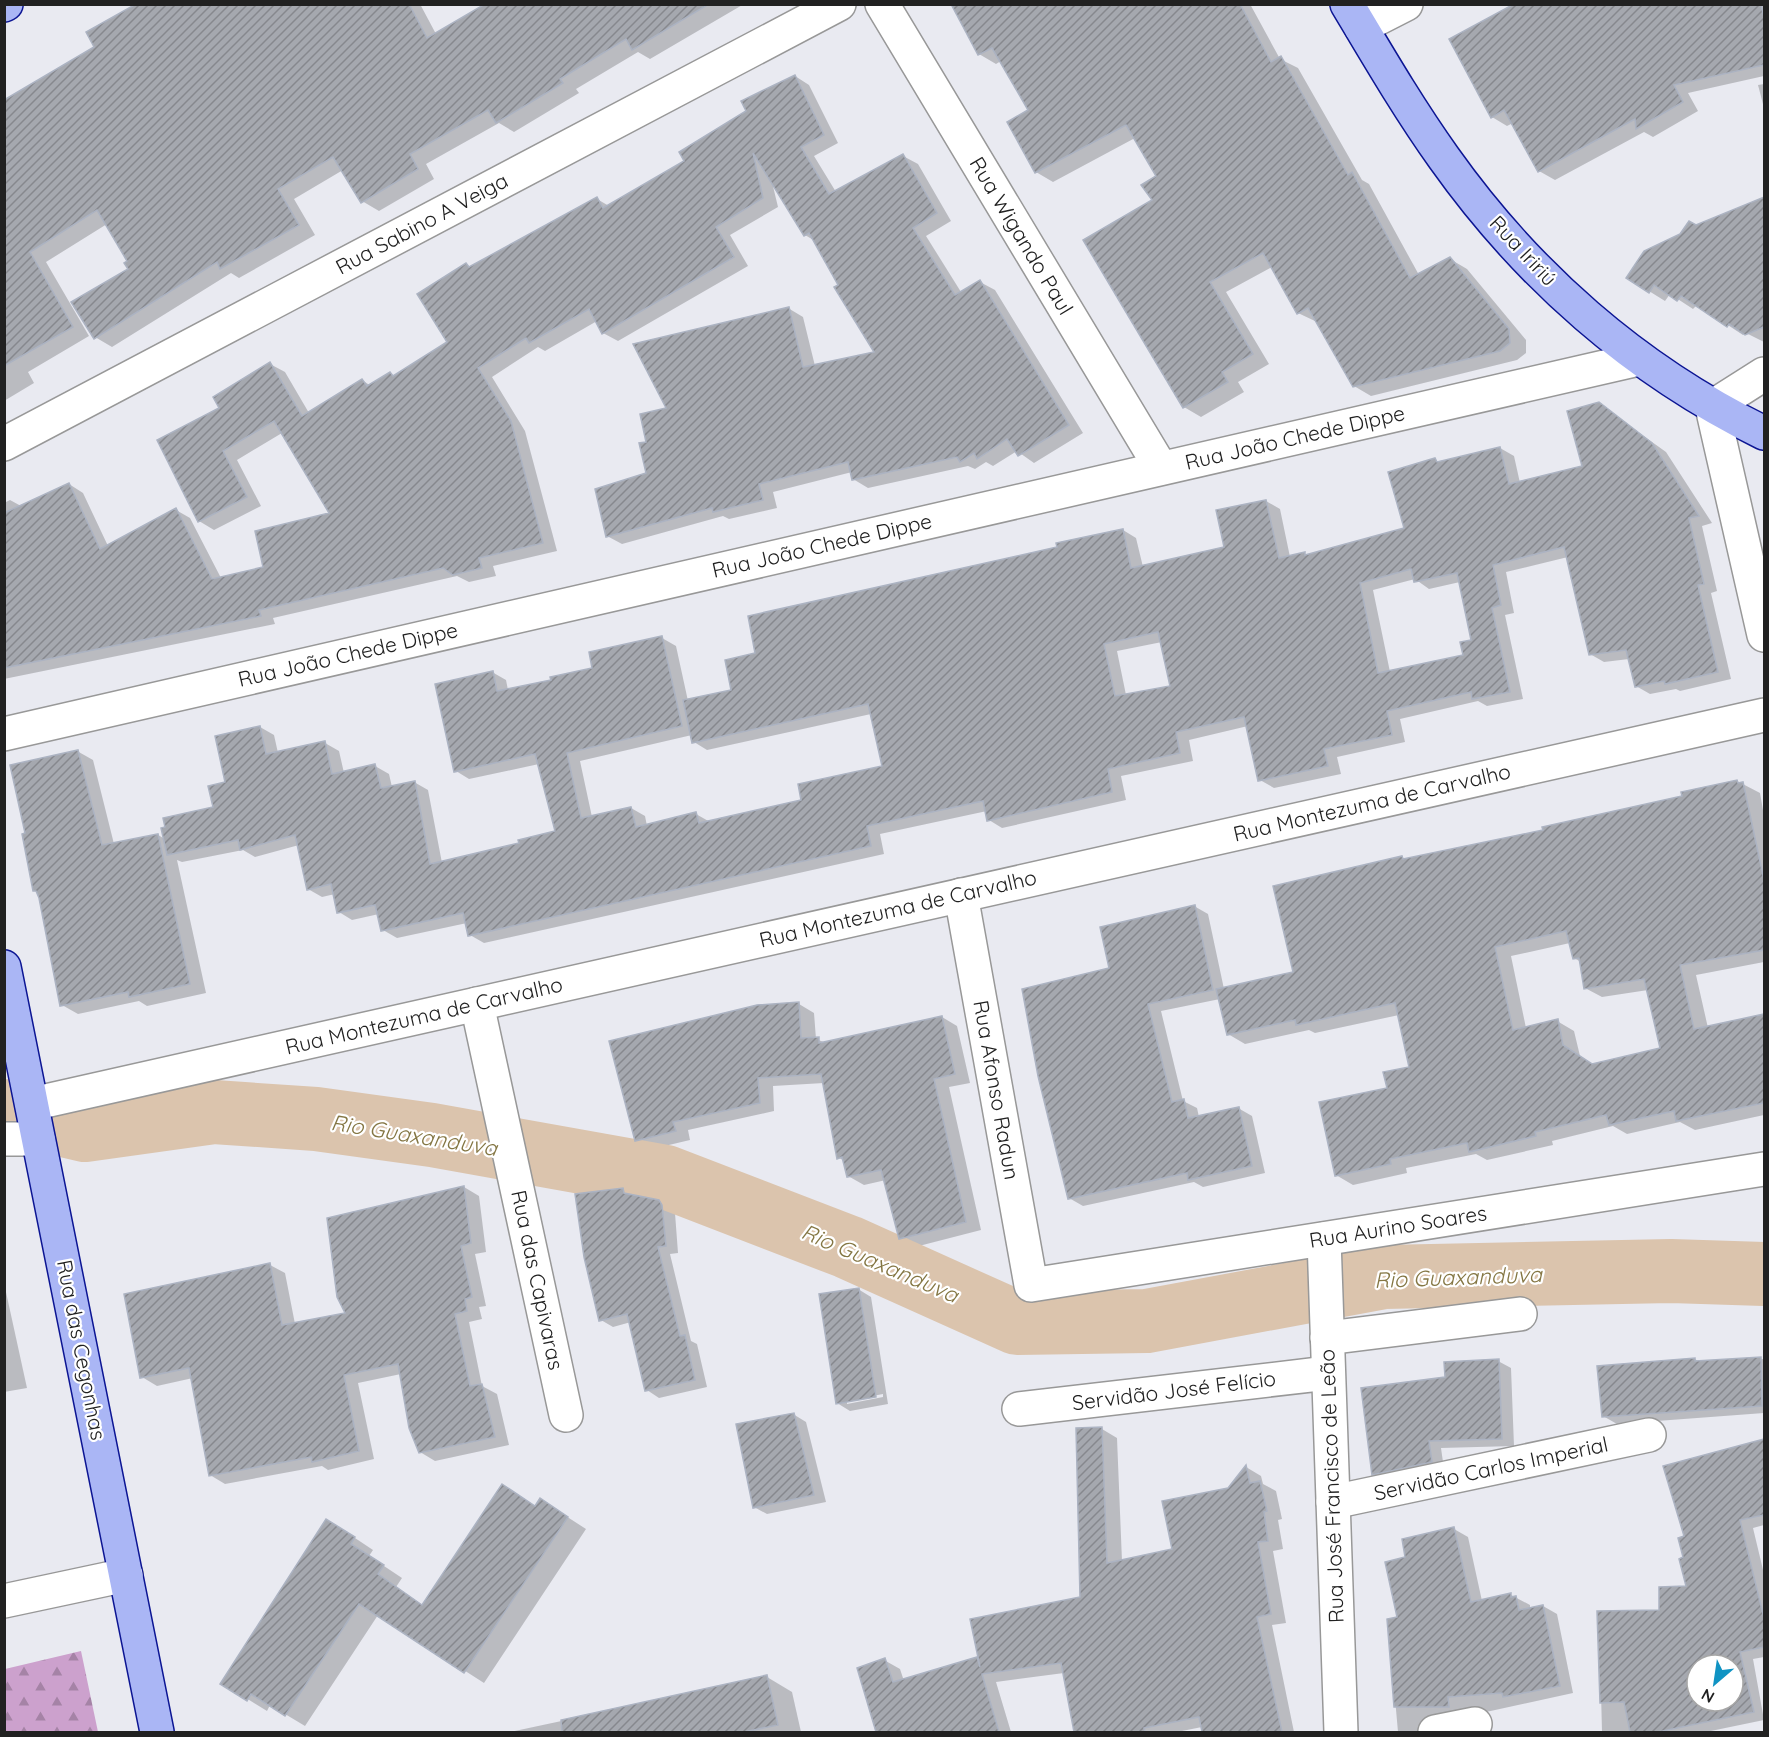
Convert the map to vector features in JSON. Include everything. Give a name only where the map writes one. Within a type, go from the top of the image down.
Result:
[{"type":"main road","name":"Rua Iririú","points":[[1354,16],[1409,108],[1476,199],[1531,263],[1559,291],[1639,358],[1712,407],[1764,433]]},
{"type":"main road","name":"Rua das Cegonhas","points":[[4,967],[158,1732]]},
{"type":"street","name":"Rua Sabino A Veiga","points":[[4,444],[839,4]]},
{"type":"street","name":"Rua Wigando Paul","points":[[882,4],[1161,468]]},
{"type":"street","points":[[1354,16],[1406,4]]},
{"type":"street","name":"Rua João Chede Dippe","points":[[4,734],[1639,358]]},
{"type":"street","points":[[1764,374],[1712,407],[1764,635]]},
{"type":"street","name":"Rua Montezuma de Carvalho","points":[[4,1139],[35,1121],[477,1004],[1764,715]]},
{"type":"street","name":"Rua Afonso Radun","points":[[961,895],[1030,1285]]},
{"type":"street","name":"Rua das Capivaras","points":[[477,1004],[566,1415]]},
{"type":"street","name":"Rua Aurino Soares","points":[[1030,1285],[1324,1252],[1764,1168]]},
{"type":"street","name":"Rua José Francisco de Leão","points":[[1324,1252],[1341,1732]]},
{"type":"street","points":[[1326,1322],[1520,1314]]},
{"type":"street","name":"Servidão José Felício","points":[[1019,1409],[1328,1373]]},
{"type":"street","name":"Servidão Carlos Imperial","points":[[1333,1502],[1649,1435]]},
{"type":"street","points":[[4,1601],[126,1575]]},
{"type":"street","points":[[1435,1732],[1475,1724]]},
{"type":"green space","points":[[81,1651],[98,1732],[5,1732],[5,1669]]},
{"type":"building","points":[[136,4],[409,4],[427,38],[485,4],[709,4],[632,50],[626,39],[560,79],[563,83],[496,123],[488,110],[410,154],[418,169],[361,203],[333,157],[278,189],[299,225],[220,269],[217,262],[94,339],[71,302],[128,269],[124,263],[127,261],[97,210],[30,252],[73,327],[4,366],[4,100],[94,47],[86,32]]},
{"type":"building","points":[[951,4],[1240,4],[1271,62],[1281,56],[1348,175],[1352,172],[1410,278],[1450,257],[1509,329],[1510,343],[1500,351],[1353,387],[1308,308],[1297,314],[1263,253],[1210,282],[1253,354],[1222,372],[1228,382],[1183,408],[1083,240],[1152,200],[1141,185],[1156,176],[1126,125],[1035,173],[1007,122],[1028,110],[992,48],[978,55]]},
{"type":"building","points":[[1514,4],[1761,4],[1764,18],[1764,65],[1674,85],[1683,102],[1636,129],[1635,119],[1538,172],[1504,110],[1491,118],[1449,39]]},
{"type":"building","points":[[795,75],[824,135],[801,147],[829,194],[903,154],[937,213],[913,228],[955,295],[980,280],[1069,425],[1018,456],[1007,439],[977,459],[974,453],[960,462],[957,457],[852,480],[848,462],[759,484],[763,500],[713,512],[712,508],[606,537],[595,489],[646,473],[639,443],[646,442],[640,414],[666,408],[633,344],[789,307],[803,367],[874,352],[834,287],[838,285],[809,233],[804,236],[753,153],[763,198],[716,227],[734,257],[602,334],[589,309],[529,343],[526,338],[478,368],[511,421],[543,543],[479,558],[482,568],[453,575],[443,568],[259,610],[261,616],[4,668],[4,513],[69,483],[100,549],[176,508],[212,579],[263,567],[255,531],[329,513],[274,421],[223,451],[247,497],[198,522],[157,440],[219,408],[213,397],[270,362],[302,416],[362,379],[367,386],[390,372],[393,376],[447,342],[417,294],[466,263],[469,267],[597,197],[603,208],[684,161],[679,152],[746,111],[741,101]]},
{"type":"building","points":[[1764,197],[1764,327],[1745,335],[1729,324],[1727,327],[1681,296],[1677,301],[1654,285],[1649,293],[1626,278],[1644,251],[1680,234],[1689,221],[1696,225]]},
{"type":"building","points":[[1599,402],[1652,443],[1699,516],[1689,518],[1704,584],[1698,585],[1718,672],[1665,684],[1664,681],[1635,687],[1626,650],[1589,655],[1564,547],[1493,565],[1501,605],[1492,608],[1510,692],[1472,699],[1471,692],[1387,711],[1392,735],[1324,749],[1328,766],[1258,781],[1244,717],[1176,732],[1180,753],[1108,769],[1112,792],[987,821],[983,801],[867,826],[871,846],[468,936],[463,913],[381,931],[375,905],[337,913],[331,884],[307,890],[295,835],[240,850],[238,840],[167,855],[161,828],[165,827],[163,818],[213,807],[208,786],[225,782],[215,736],[260,726],[266,754],[325,741],[332,774],[375,764],[381,788],[415,781],[430,864],[519,843],[518,840],[555,831],[535,754],[454,772],[435,684],[493,671],[497,691],[551,680],[550,677],[592,668],[589,652],[662,636],[682,726],[567,753],[581,818],[631,807],[636,827],[696,812],[699,823],[801,800],[798,784],[882,766],[868,704],[692,743],[683,700],[731,690],[725,660],[755,653],[748,616],[1057,547],[1056,543],[1123,529],[1131,568],[1224,547],[1216,510],[1266,500],[1279,558],[1305,552],[1305,555],[1404,528],[1388,472],[1435,458],[1437,462],[1500,447],[1509,484],[1582,466],[1567,411]],"holes":[[[1411,569],[1414,582],[1457,573],[1471,640],[1460,642],[1463,655],[1378,673],[1360,583]],[[1158,632],[1170,686],[1115,696],[1104,644]]]},
{"type":"building","points":[[78,750],[102,845],[158,834],[190,984],[129,997],[128,992],[60,1006],[39,898],[36,891],[33,891],[22,834],[25,833],[10,765]]},
{"type":"building","points":[[1737,780],[1738,783],[1743,782],[1764,880],[1764,950],[1680,965],[1694,1029],[1764,1014],[1764,1103],[1676,1121],[1674,1111],[1609,1125],[1606,1115],[1535,1132],[1536,1136],[1469,1152],[1467,1143],[1390,1159],[1391,1164],[1335,1176],[1319,1102],[1387,1088],[1383,1072],[1409,1067],[1395,1003],[1296,1025],[1295,1020],[1227,1035],[1216,989],[1293,972],[1273,886],[1402,856],[1403,859],[1543,830],[1542,827],[1682,796],[1681,792]],"holes":[[[1566,931],[1573,959],[1579,958],[1584,989],[1644,979],[1660,1048],[1592,1064],[1563,1045],[1558,1019],[1513,1030],[1495,947]]]},
{"type":"building","points":[[1195,905],[1213,990],[1148,1004],[1172,1102],[1184,1099],[1188,1118],[1239,1107],[1252,1166],[1188,1180],[1187,1173],[1068,1199],[1038,1076],[1022,989],[1109,968],[1100,927]]},
{"type":"building","points":[[799,1002],[801,1038],[819,1037],[819,1043],[942,1016],[955,1074],[934,1079],[966,1222],[899,1239],[881,1170],[847,1177],[842,1157],[837,1159],[821,1074],[758,1078],[760,1103],[673,1122],[676,1131],[635,1141],[609,1041],[757,1005]]},
{"type":"building","points":[[464,1186],[471,1243],[461,1246],[472,1297],[465,1299],[467,1311],[455,1314],[470,1386],[482,1384],[495,1437],[419,1453],[409,1428],[398,1364],[344,1375],[359,1451],[312,1462],[311,1457],[209,1476],[189,1368],[140,1378],[124,1294],[270,1263],[282,1325],[345,1313],[337,1297],[327,1218]]},
{"type":"building","points":[[623,1188],[624,1193],[659,1200],[662,1205],[666,1246],[658,1247],[680,1336],[685,1335],[695,1380],[645,1391],[627,1314],[599,1321],[584,1257],[575,1194]]},
{"type":"building","points":[[859,1288],[876,1397],[836,1404],[819,1294]]},
{"type":"building","points":[[1761,1357],[1762,1406],[1602,1417],[1597,1366],[1695,1358],[1695,1361]]},
{"type":"building","points":[[1499,1359],[1502,1439],[1429,1441],[1432,1462],[1372,1475],[1361,1388],[1445,1377],[1444,1362]]},
{"type":"building","points":[[794,1413],[814,1495],[753,1508],[736,1424]]},
{"type":"building","points":[[1102,1427],[1107,1563],[1172,1549],[1162,1501],[1228,1488],[1246,1465],[1250,1483],[1260,1481],[1267,1511],[1264,1512],[1268,1541],[1258,1542],[1271,1614],[1257,1617],[1282,1732],[1202,1732],[1199,1717],[1144,1728],[1145,1732],[1074,1732],[1061,1663],[982,1674],[999,1732],[876,1732],[857,1668],[885,1658],[893,1682],[977,1657],[980,1667],[970,1619],[1080,1597],[1076,1428]]},
{"type":"building","points":[[1764,1439],[1764,1515],[1740,1520],[1764,1618],[1764,1647],[1740,1653],[1685,1653],[1685,1713],[1745,1713],[1745,1673],[1754,1712],[1658,1732],[1630,1732],[1624,1702],[1600,1703],[1597,1611],[1659,1610],[1659,1587],[1686,1586],[1679,1559],[1683,1557],[1678,1538],[1684,1536],[1663,1466]]},
{"type":"building","points":[[502,1484],[535,1506],[540,1498],[568,1517],[464,1673],[359,1604],[285,1716],[251,1694],[247,1701],[220,1684],[326,1519],[355,1537],[351,1544],[384,1565],[378,1574],[422,1605]]},
{"type":"building","points":[[1454,1527],[1471,1602],[1511,1593],[1511,1597],[1516,1596],[1519,1610],[1543,1605],[1560,1686],[1503,1697],[1502,1693],[1448,1697],[1449,1707],[1394,1707],[1387,1619],[1397,1617],[1385,1562],[1405,1557],[1402,1539]]},
{"type":"building","points":[[767,1675],[778,1725],[744,1732],[562,1732],[561,1720]]},
{"type":"waterway","name":"Rio Guaxanduva","points":[[4,1111],[85,1130],[214,1112],[316,1119],[432,1135],[666,1177],[848,1247],[1017,1323],[1147,1321],[1384,1277],[1671,1271],[1764,1274]]}]
